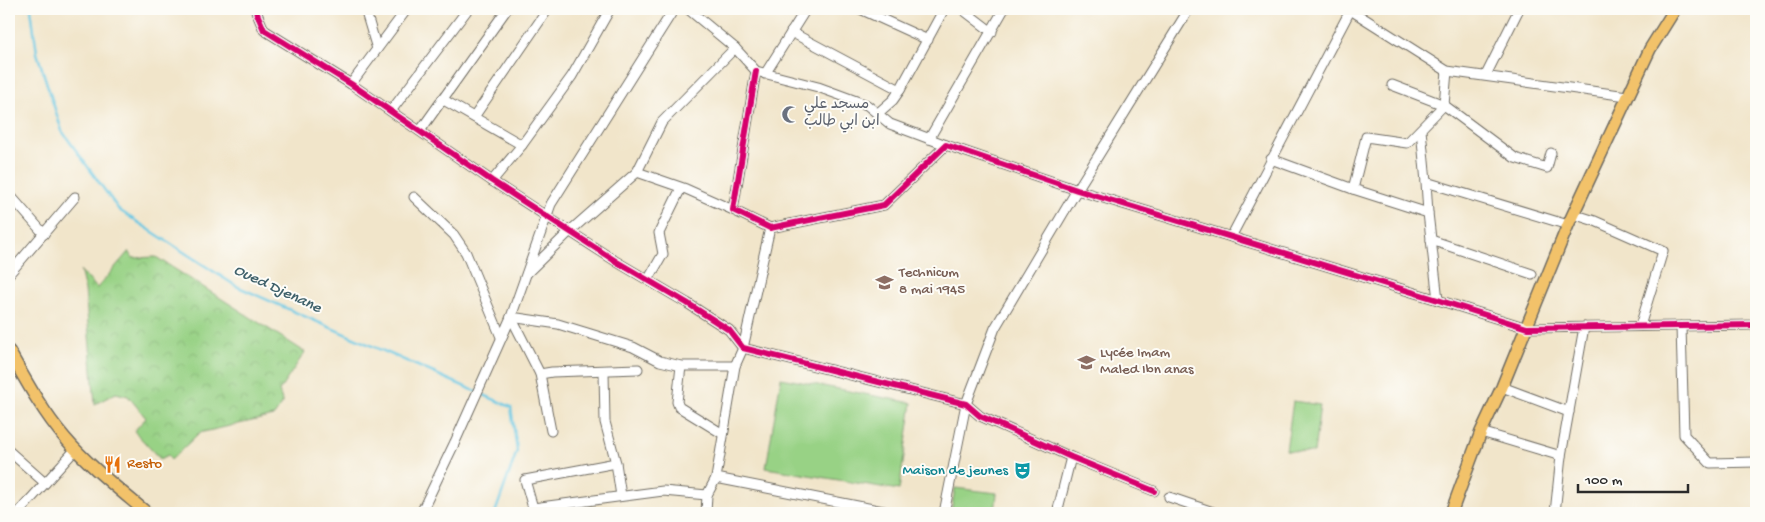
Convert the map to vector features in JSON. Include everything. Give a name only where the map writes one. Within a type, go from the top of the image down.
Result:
[{"type":"main road","points":[[1452,513],[1481,432],[1527,328],[1570,220],[1627,96],[1650,50],[1675,9]]},
{"type":"main road","points":[[9,351],[36,400],[67,440],[147,513]]},
{"type":"street","points":[[255,9],[264,30],[351,84],[492,182],[728,330],[743,348],[966,404],[980,416],[1071,458],[1154,491]]},
{"type":"street","points":[[365,9],[377,49]]},
{"type":"street","points":[[351,84],[407,9]]},
{"type":"street","points":[[391,111],[468,9]]},
{"type":"street","points":[[420,131],[507,9]]},
{"type":"street","points":[[474,117],[548,9]]},
{"type":"street","points":[[492,182],[522,145],[572,76],[610,9]]},
{"type":"street","points":[[421,513],[511,317],[551,204],[674,9]]},
{"type":"street","points":[[688,9],[735,48],[760,72],[818,87],[867,106],[890,124],[929,139],[1077,190],[1527,328],[1756,325]]},
{"type":"street","points":[[733,210],[760,72],[806,9]]},
{"type":"street","points":[[860,9],[928,40]]},
{"type":"street","points":[[877,114],[894,100],[944,9]]},
{"type":"street","points":[[962,9],[992,32]]},
{"type":"street","points":[[929,139],[1004,9]]},
{"type":"street","points":[[944,513],[966,404],[995,328],[1077,190],[1189,9]]},
{"type":"street","points":[[1232,237],[1350,9],[1447,71],[1627,96]]},
{"type":"street","points":[[1486,75],[1519,9]]},
{"type":"street","points":[[791,32],[900,90]]},
{"type":"street","points":[[525,275],[570,230],[637,172],[662,122],[735,48]]},
{"type":"street","points":[[1353,189],[1366,137],[1407,143],[1444,105],[1447,71]]},
{"type":"street","points":[[1392,85],[1444,105],[1514,158],[1547,168],[1551,153]]},
{"type":"street","points":[[442,99],[522,145]]},
{"type":"street","points":[[1421,130],[1438,300]]},
{"type":"street","points":[[637,172],[681,188],[770,228],[884,205],[946,145]]},
{"type":"street","points":[[1271,159],[1428,214]]},
{"type":"street","points":[[1426,182],[1570,220],[1595,221],[1663,251],[1640,326]]},
{"type":"street","points":[[648,280],[663,254],[659,233],[681,188]]},
{"type":"street","points":[[9,194],[44,234]]},
{"type":"street","points":[[9,274],[75,197]]},
{"type":"street","points":[[414,197],[454,235],[466,253],[501,337]]},
{"type":"street","points":[[706,513],[707,495],[716,478],[735,366],[743,348],[770,228]]},
{"type":"street","points":[[1431,240],[1532,274]]},
{"type":"street","points":[[511,317],[558,324],[633,347],[660,361],[680,366],[735,366]]},
{"type":"street","points":[[511,317],[540,374],[551,430]]},
{"type":"street","points":[[1681,326],[1684,435],[1710,463],[1756,462]]},
{"type":"street","points":[[1555,513],[1561,456],[1584,327]]},
{"type":"street","points":[[680,366],[677,402],[679,407],[723,434]]},
{"type":"street","points":[[540,374],[552,372],[638,370]]},
{"type":"street","points":[[604,371],[605,422],[616,463],[621,496]]},
{"type":"street","points":[[1502,387],[1569,412]]},
{"type":"street","points":[[1481,432],[1561,456]]},
{"type":"street","points":[[18,513],[76,449]]},
{"type":"street","points":[[9,451],[45,483]]},
{"type":"street","points":[[1057,513],[1071,458]]},
{"type":"street","points":[[616,463],[525,480],[536,511],[549,507],[663,491],[707,495]]},
{"type":"street","points":[[716,478],[893,513]]},
{"type":"street","points":[[1169,497],[1216,513]]},
{"type":"green space","points":[[129,251],[133,258],[156,257],[305,352],[279,391],[283,403],[274,416],[199,433],[171,460],[168,455],[160,459],[134,431],[146,418],[128,396],[116,393],[95,404],[85,290],[80,270],[97,288]]},
{"type":"green space","points":[[781,378],[912,403],[899,490],[766,468]]},
{"type":"green space","points":[[1293,401],[1320,405],[1314,453],[1286,450]]},
{"type":"green space","points":[[955,488],[997,493],[995,513],[951,513]]},
{"type":"waterway","name":"Oued Djenane","points":[[31,9],[37,53],[62,131],[119,210],[236,286],[511,407],[517,451],[495,513]]},
{"type":"cycle path","points":[[255,9],[264,30],[351,84],[492,181],[617,262],[729,330],[743,348],[966,404],[980,416],[1071,457],[1154,491]]},
{"type":"cycle path","points":[[756,71],[733,210],[770,228],[884,205],[946,145],[1077,190],[1527,328],[1756,325]]},
{"type":"place","name":"مسجد علي ابن ابي طالب","points":[[790,114]]},
{"type":"place","name":"Technicum 8 mai 1945","points":[[885,282]]},
{"type":"place","name":"Lycée Imam Maled Ibn anas","points":[[1086,362]]},
{"type":"place","name":"Resto","points":[[113,464]]},
{"type":"place","name":"Maison de jeunes","points":[[1022,471]]}]
